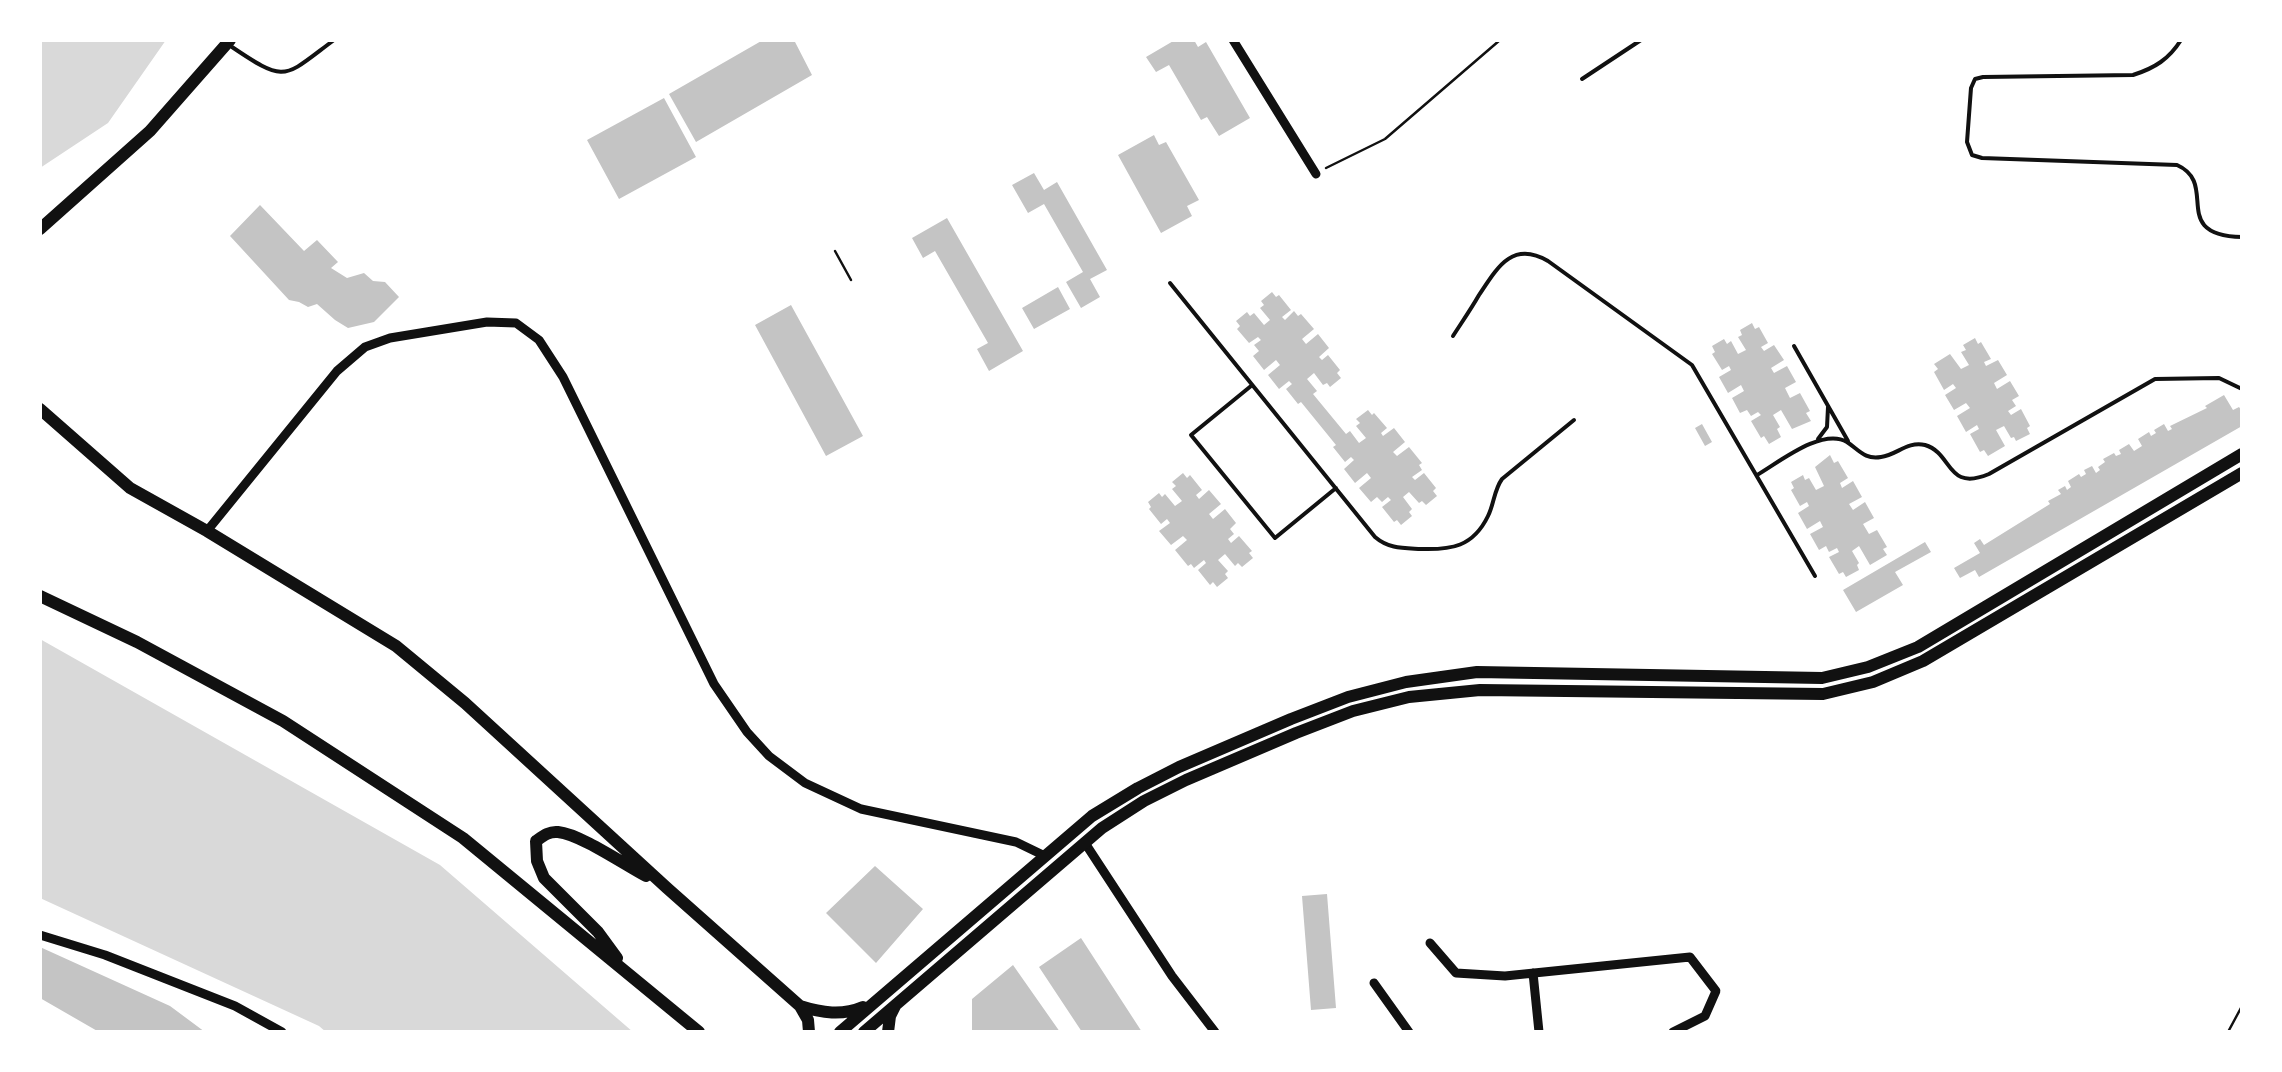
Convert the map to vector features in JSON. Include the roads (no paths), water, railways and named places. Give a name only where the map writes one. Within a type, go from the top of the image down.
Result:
[{"type":"main road","points":[[40,228],[150,130],[228,42]]},
{"type":"main road","points":[[40,409],[130,488],[396,646],[465,703],[800,1006],[809,1032]]},
{"type":"main road","points":[[840,1032],[1092,816],[1179,767],[1348,697],[1406,682],[1478,672],[1822,678],[1868,667],[1918,647],[2242,454]]},
{"type":"main road","points":[[864,1032],[1102,828],[1186,780],[1339,716],[1408,697],[1480,690],[1823,694],[1873,682],[1924,661],[2242,473]]},
{"type":"main road","points":[[40,596],[136,642],[283,721],[463,838],[698,1032]]},
{"type":"main road","points":[[627,972],[598,932],[544,878],[537,861],[536,841],[546,833],[560,832],[666,888]]},
{"type":"main road","points":[[800,1006],[849,1013],[875,1002]]},
{"type":"main road","points":[[888,1032],[897,1002]]},
{"type":"street","points":[[1232,40],[1316,174]]},
{"type":"street","points":[[207,531],[337,371],[366,348],[390,338],[467,325],[516,324],[540,340],[563,378],[714,684],[769,756],[805,783],[860,810],[1016,842],[1045,856]]},
{"type":"street","points":[[1085,842],[1172,976],[1216,1032]]},
{"type":"street","points":[[40,935],[105,955],[236,1006],[282,1032]]},
{"type":"street","points":[[1430,942],[1456,973],[1505,976],[1690,956],[1716,991],[1705,1016],[1672,1032]]},
{"type":"street","points":[[1533,973],[1538,1032]]},
{"type":"street","points":[[1374,983],[1409,1032]]},
{"type":"lane","points":[[228,42],[266,70],[281,73],[296,69],[334,40]]},
{"type":"lane","points":[[1582,79],[1640,40]]},
{"type":"lane","points":[[2181,40],[2164,61],[2133,75],[1976,79],[1971,88],[1968,149],[1982,158],[2177,165],[2188,170],[2193,179],[2201,220],[2207,230],[2220,237],[2242,237]]},
{"type":"lane","points":[[1453,336],[1501,264],[1516,255],[1538,256],[1692,365],[1814,576]]},
{"type":"lane","points":[[1170,283],[1375,537],[1388,546],[1444,550],[1470,538],[1486,520],[1502,479],[1574,420]]},
{"type":"lane","points":[[1794,346],[1851,446]]},
{"type":"lane","points":[[1815,441],[1833,438],[1873,458],[1912,444],[1926,446],[1940,454],[1954,473],[1974,479],[2155,378],[2219,378],[2242,389]]},
{"type":"lane","points":[[1252,385],[1191,435],[1275,538],[1336,488]]},
{"type":"lane","points":[[1757,475],[1823,434],[1828,423],[1826,403]]}]
